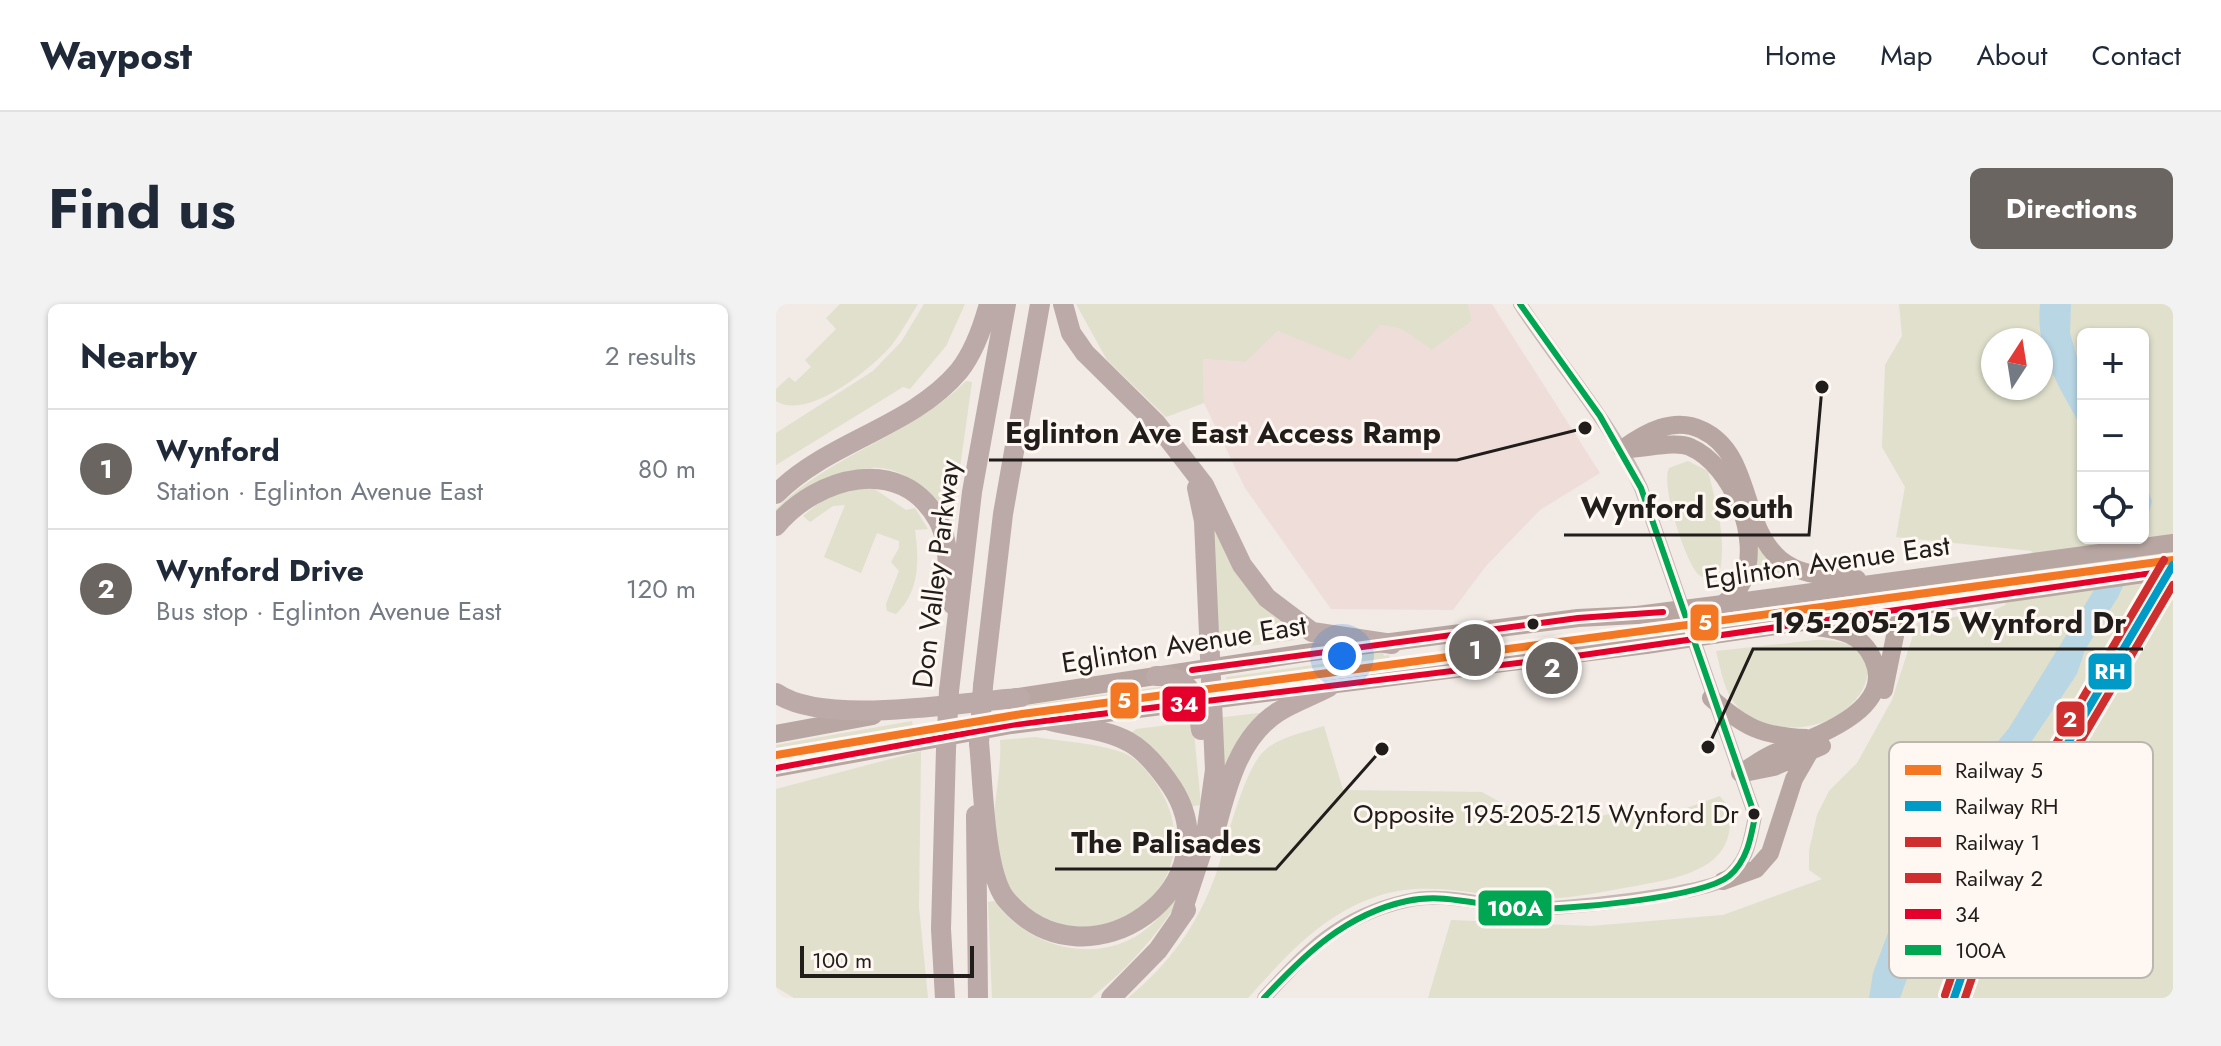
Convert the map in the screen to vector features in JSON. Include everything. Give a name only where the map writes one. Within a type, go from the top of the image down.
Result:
[{"type":"highway","points":[[776,494],[827,456],[913,408],[958,371],[983,325],[989,304]]},
{"type":"highway","name":"Don Valley Parkway","points":[[945,998],[941,929],[949,691],[972,492],[1006,304]]},
{"type":"highway","name":"Don Valley Parkway","points":[[978,998],[975,865],[983,686],[1003,514],[1040,304]]},
{"type":"highway","points":[[1063,304],[1071,333],[1085,353],[1180,452],[1204,485],[1242,565],[1267,598],[1312,632],[1392,644]]},
{"type":"highway","points":[[1180,452],[1197,488],[1204,521],[1210,667],[1204,701],[1215,770],[1205,842],[1180,918]]},
{"type":"highway","points":[[776,526],[798,506],[842,481],[862,477],[903,486],[938,520],[945,541],[947,583],[957,617]]},
{"type":"highway","points":[[1156,676],[1177,679],[1204,701]]},
{"type":"highway","points":[[1111,998],[1158,950],[1193,900],[1238,759],[1255,733],[1276,713],[1329,687]]},
{"type":"highway","points":[[776,693],[814,709],[843,711],[1020,698]]},
{"type":"highway","points":[[979,743],[993,873],[1004,897],[1045,932],[1063,938],[1087,940],[1117,934],[1145,921],[1170,895],[1186,856],[1186,821],[1176,791],[1158,767],[1130,742],[1047,720]]},
{"type":"main road","points":[[1622,449],[1639,437],[1670,424],[1692,425],[1713,435],[1732,457],[1757,524],[1779,558],[1806,574],[1883,582]]},
{"type":"main road","points":[[1622,449],[1645,450],[1683,444],[1710,459],[1724,475],[1747,534],[1748,554],[1745,579],[1737,592],[1723,604]]},
{"type":"main road","name":"Eglinton Avenue East","points":[[776,734],[878,715],[1020,698],[1210,667],[1578,618],[1637,615],[1723,604],[2173,543]]},
{"type":"main road","name":"Eglinton Avenue East","points":[[776,768],[830,755],[1047,720],[1646,645],[2173,570]]},
{"type":"main road","points":[[1740,773],[1774,767],[1811,746],[1856,727],[1872,713],[1884,690],[1898,621],[1904,608]]},
{"type":"main road","points":[[1723,881],[1756,869],[1770,853],[1794,779],[1811,746],[1862,708],[1873,690],[1876,673],[1868,649],[1849,633],[1795,624]]},
{"type":"main road","points":[[1711,698],[1748,728],[1811,746]]},
{"type":"street","points":[[1264,998],[1330,932],[1362,914],[1408,900],[1462,900],[1526,909],[1580,908],[1723,881],[1747,856],[1755,816],[1711,698],[1641,488],[1622,449],[1520,304]]},
{"type":"shaded area","points":[[1468,304],[1492,304],[1600,473],[1540,510],[1486,566],[1453,610],[1331,609],[1245,488],[1204,403],[1203,359],[1246,362],[1278,331],[1307,340],[1380,325],[1401,329],[1432,350],[1472,321]]},
{"type":"green space","points":[[840,304],[918,304],[891,346],[854,379],[820,399],[804,404],[789,405],[776,401],[776,389],[789,377],[795,382],[811,367],[805,360],[836,329],[826,318]]},
{"type":"green space","points":[[924,304],[965,304],[946,346],[910,389],[903,387],[776,465],[776,433],[873,371],[901,342]]},
{"type":"green space","points":[[1076,304],[1468,304],[1472,321],[1432,350],[1401,329],[1380,325],[1350,360],[1278,331],[1246,362],[1203,359],[1204,403],[1166,417],[1107,360]]},
{"type":"green space","points":[[1899,304],[2173,304],[2173,998],[1428,998],[1451,920],[1591,926],[1723,915],[1822,879],[1809,870],[1809,851],[1817,815],[1829,791],[1857,763],[1892,700],[1917,623],[1992,611],[2005,605],[2032,551],[1896,537],[1905,487],[1882,447],[1885,365],[1902,336]]},
{"type":"green space","points":[[966,381],[972,382],[951,532],[914,482],[896,472],[878,468],[860,469],[842,475],[776,517],[776,509],[798,490],[921,416]]},
{"type":"green space","points":[[1688,461],[1708,471],[1715,499],[1722,540],[1717,582],[1701,576],[1694,568],[1681,541],[1671,506],[1667,477],[1669,468]]},
{"type":"green space","points":[[873,488],[906,510],[915,508],[928,529],[915,530],[917,564],[914,585],[896,614],[887,611],[886,604],[899,571],[891,562],[899,548],[899,541],[877,533],[861,573],[824,557],[845,505],[833,506],[810,522],[803,516],[834,491]]},
{"type":"green space","points":[[1215,525],[1248,587],[1269,611],[1298,635],[1295,640],[1218,650],[1210,553]]},
{"type":"green space","points":[[1752,537],[1799,578],[1752,583]]},
{"type":"green space","points":[[1993,574],[1995,587],[1755,620],[1753,606]]},
{"type":"green space","points":[[1816,640],[1846,644],[1862,655],[1868,671],[1863,689],[1849,706],[1829,720],[1802,727],[1759,721],[1735,704],[1726,687],[1716,651]]},
{"type":"green space","points":[[1383,651],[1384,656],[1389,655],[1391,667],[1227,690],[1226,677],[1357,659],[1357,655]]},
{"type":"green space","points":[[1160,687],[1162,697],[1022,716],[1021,706]]},
{"type":"green space","points":[[1267,712],[1225,772],[1217,718]]},
{"type":"green space","points":[[912,721],[914,734],[776,758],[776,745]]},
{"type":"green space","points":[[1193,722],[1201,805],[1188,807],[1129,735],[1136,729]]},
{"type":"green space","points":[[1324,726],[1343,790],[1482,792],[1544,827],[1620,812],[1648,822],[1720,796],[1728,809],[1730,828],[1726,843],[1718,855],[1693,872],[1586,895],[1526,898],[1417,889],[1381,895],[1341,913],[1307,937],[1248,998],[1128,998],[1157,971],[1191,927],[1209,893],[1241,793],[1262,753],[1283,739]]},
{"type":"green space","points":[[1036,737],[1093,745],[1126,754],[1143,767],[1162,793],[1174,835],[1170,867],[1155,894],[1132,914],[1104,926],[1073,928],[1043,919],[1003,881],[996,861],[993,827],[1000,740]]},
{"type":"green space","points":[[921,751],[919,907],[928,998],[794,998],[776,987],[776,789]]},
{"type":"green space","points":[[1173,898],[1179,900],[1150,940],[1128,965],[1091,998],[992,998],[988,902],[995,901],[1009,918],[1046,941],[1088,949],[1110,947],[1130,939],[1153,924]]},
{"type":"water","points":[[2040,304],[2071,304],[2070,333],[2077,357],[2077,419],[2053,374],[2053,328],[2040,328]]},
{"type":"water","points":[[2122,544],[2142,544],[2118,597],[2085,650],[2077,674],[2031,742],[1997,742]]},
{"type":"water","points":[[1889,930],[1889,978],[1907,978],[1900,998],[1869,998],[1873,973]]},
{"type":"rail line","name":"2","points":[[2057,742],[2164,560]]},
{"type":"rail line","name":"5","points":[[776,755],[1022,714],[2173,560]]},
{"type":"rail line","name":"RH","points":[[2069,742],[2173,565]]},
{"type":"rail line","name":"1","points":[[2080,742],[2173,585]]},
{"type":"rail line","name":"2","points":[[1945,995],[1951,978]]},
{"type":"rail line","name":"RH","points":[[1954,998],[1961,978]]},
{"type":"rail line","name":"1","points":[[1965,998],[1972,978]]},
{"type":"transit line","name":"100A","points":[[1264,998],[1328,938],[1365,915],[1385,907],[1437,898],[1545,909],[1663,896],[1691,891],[1729,876],[1747,849],[1755,816],[1641,488],[1600,416],[1520,304]]},
{"type":"transit line","name":"34","points":[[776,768],[1011,725],[1583,655],[2173,570]]},
{"type":"transit line","name":"34","points":[[1192,670],[1578,618],[1663,612]]},
{"type":"place","name":"Wynford South","points":[[1822,387]]},
{"type":"place","name":"Eglinton Ave East Access Ramp","points":[[1585,428]]},
{"type":"place","name":"Wynford","points":[[1475,650]]},
{"type":"place","name":"Wynford Drive","points":[[1552,668]]},
{"type":"place","name":"195-205-215 Wynford Dr","points":[[1708,747]]},
{"type":"place","name":"The Palisades","points":[[1382,749]]},
{"type":"place","name":"Opposite 195-205-215 Wynford Dr","points":[[1754,814]]}]
